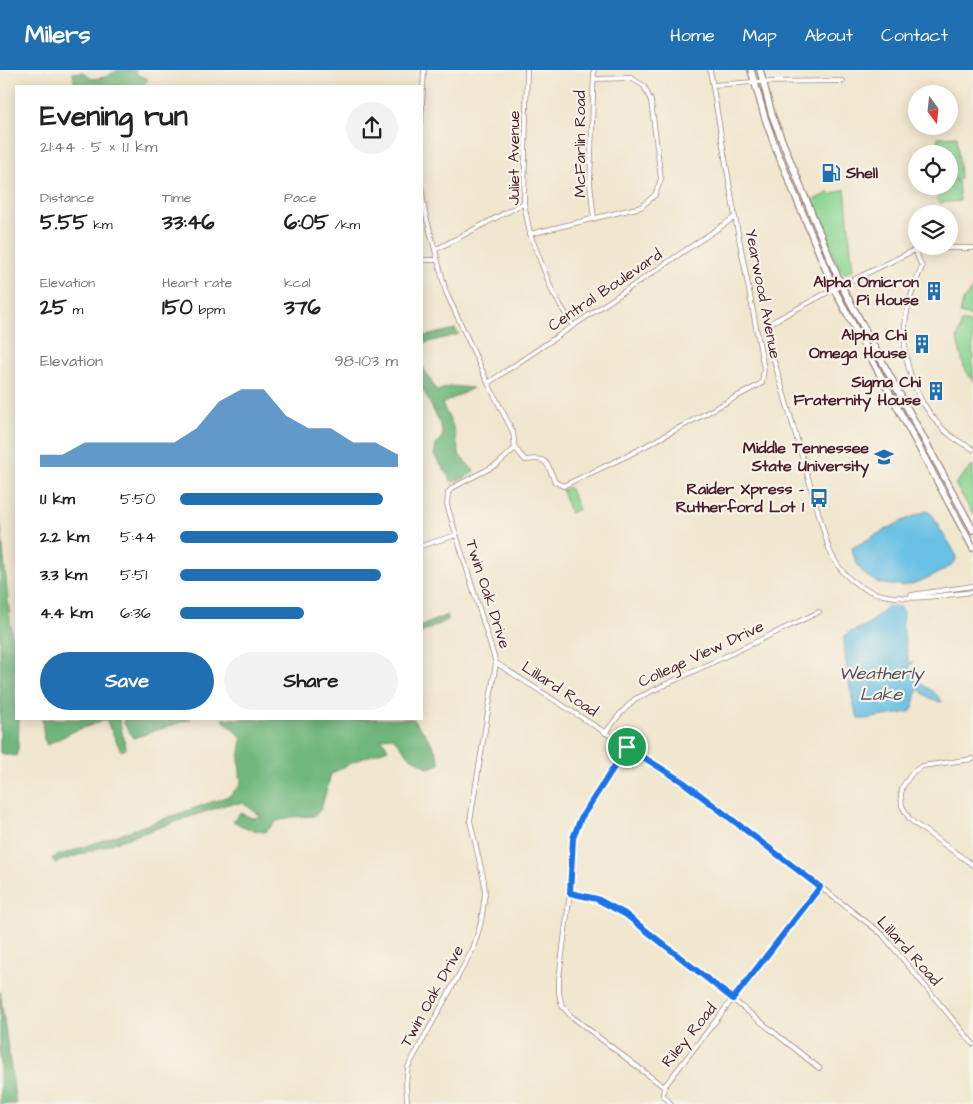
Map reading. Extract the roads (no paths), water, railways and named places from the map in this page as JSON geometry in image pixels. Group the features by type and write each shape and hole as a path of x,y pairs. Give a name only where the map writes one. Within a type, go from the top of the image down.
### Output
{"main road":[{"path":"752,70 754,82 776,150 834,289 973,548"},
{"path":"760,70 783,143 841,285 973,530"}],"street":[{"path":"423,87 424,70"},
{"name":"Juliet Avenue","path":"528,70 524,203 530,234 553,293 573,326"},
{"name":"McFarlin Road","path":"594,70 590,183 594,218"},
{"name":"Yearwood Avenue","path":"515,448 525,460 540,458 546,461 555,482 562,486 627,456 762,383 764,369 735,217 710,70"},
{"path":"530,234 641,207 655,195 661,179 651,100 644,86 631,78 594,79"},
{"path":"713,85 754,82 842,81"},
{"path":"423,199 446,292 488,384 513,432 515,448"},
{"path":"435,250 524,203"},
{"name":"Central Boulevard","path":"488,384 735,217"},
{"path":"958,248 973,248"},
{"path":"908,253 841,285 776,320 768,325 766,333 828,549 844,576 859,587 872,593 889,597 934,596 973,592"},
{"path":"917,255 922,267 905,312 903,338 908,366 917,390 930,414 949,435 973,449"},
{"path":"423,260 437,260"},
{"name":"Twin Oak Drive","path":"407,1104 406,1083 408,1067 467,962 480,922 485,894 484,881 470,821 496,663 447,505 448,493 452,488 498,464 515,448"},
{"path":"423,545 456,535"},
{"path":"902,597 973,586"},
{"name":"College View Drive","path":"605,733 635,699 819,612"},
{"name":"Lillard Road","path":"496,663 683,782 882,934 973,1044"},
{"path":"627,747 581,818 573,838 570,893 559,978 559,993 562,1006 570,1016 664,1087"},
{"path":"973,759 922,766 907,779 901,794 902,806 909,818 973,866"},
{"name":"Riley Road","path":"671,1104 663,1095 664,1087 820,887"},
{"path":"570,893 597,899 625,914 819,1068"}],"water":[{"path":"926,511 934,517 953,548 956,558 955,562 936,574 906,586 878,582 871,579 861,570 852,548 898,523"},
{"name":"Weatherly Lake","path":"887,606 899,607 903,612 902,623 909,663 914,662 909,666 911,673 919,682 934,692 942,702 928,697 918,688 914,705 910,712 859,719 848,679 844,637 848,633 868,625"}],"place":[{"name":"Shell","path":"831,173"},
{"name":"Alpha Omicron Pi House","path":"934,291"},
{"name":"Alpha Chi Omega House","path":"922,344"},
{"name":"Sigma Chi Fraternity House","path":"936,391"},
{"name":"Middle Tennessee State University","path":"884,457"},
{"name":"Raider Xpress - Rutherford Lot 1","path":"819,498"}]}
